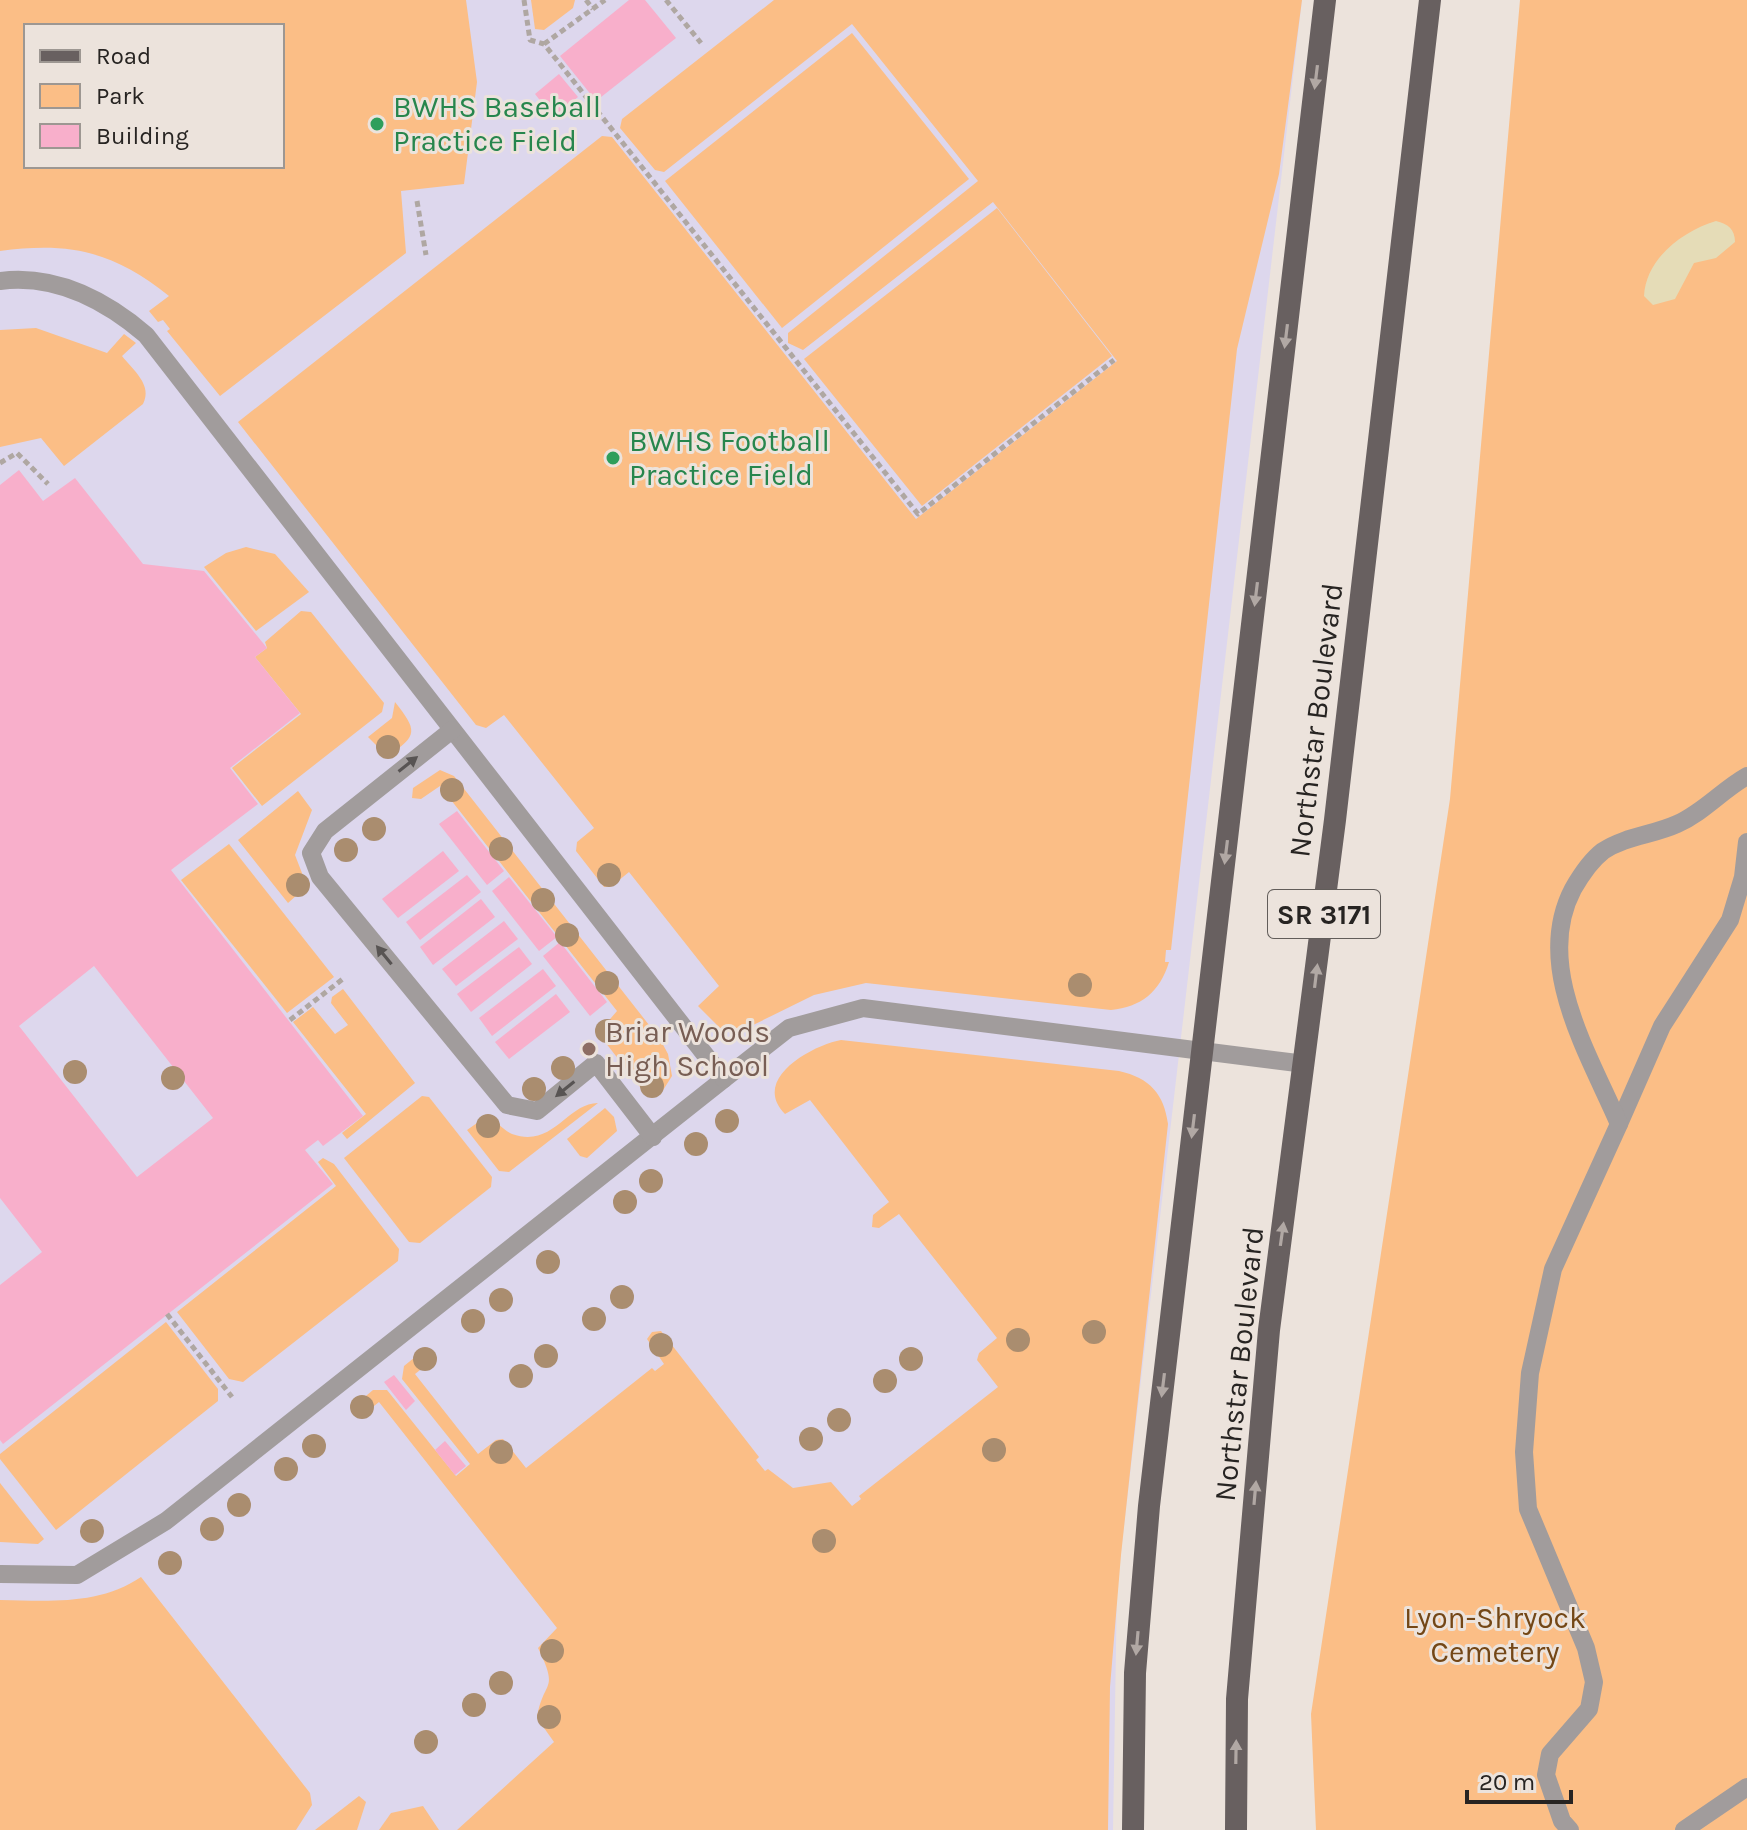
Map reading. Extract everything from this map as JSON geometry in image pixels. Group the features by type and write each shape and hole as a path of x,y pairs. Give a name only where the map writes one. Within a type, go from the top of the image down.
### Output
{"main road":[{"path":"1133,1830 1135,1673 1147,1536 1325,0"},
{"name":"Northstar Boulevard","path":"1236,1830 1237,1699 1268,1345 1305,1064 1430,0"}],"lane":[{"path":"0,281 20,278 74,290 115,308 146,335 724,1079"},
{"path":"452,730 325,831 311,853 320,877 507,1105 537,1111 596,1063 653,1137"},
{"path":"1619,1124 1572,1016 1558,956 1561,922 1570,896 1582,872 1603,852 1631,838 1676,825 1716,802 1747,776"},
{"path":"1570,1830 1562,1821 1546,1775 1550,1754 1589,1709 1594,1682 1586,1648 1568,1600 1528,1509 1524,1452 1530,1373 1553,1269 1662,1026 1730,920 1743,877 1747,842"},
{"path":"0,1574 77,1575 166,1521 426,1312 789,1028 863,1008 1305,1064"},
{"path":"1684,1830 1747,1787"}],"path":[{"path":"524,0 530,40 544,44 918,514 1114,360"},
{"path":"586,0 593,9"},
{"path":"544,44 605,0"},
{"path":"666,0 701,43"},
{"path":"417,201 426,255"},
{"path":"0,463 17,453 48,484"},
{"path":"290,1020 344,978"},
{"path":"167,1314 232,1397"}],"shaded area":[{"name":"Briar Woods High School","path":"0,0 1302,0 1117,1586 1113,1830 0,1830"}],"green space":[{"path":"0,0 466,0 477,82 464,184 401,191 406,253 220,396 167,331 170,329 163,320 158,322 149,311 169,296 129,269 90,253 69,249 0,251"},
{"path":"531,0 575,0 573,8 544,30 535,29"},
{"path":"774,0 1302,0 1279,174 1237,349 1171,950 1166,950 1165,962 1169,962 1155,990 1131,1005 1111,1010 866,983 814,995 747,1028 720,1028 698,1006 719,986 629,872 612,886 604,887 576,851 577,842 594,828 504,715 486,728 476,725 238,422 602,136 612,137 916,519 1117,361 993,202 803,350 788,343 788,333 978,181 852,24 664,172 655,170 620,128 622,119"},
{"name":"Lyon-Shryock Cemetery","path":"1520,0 1747,0 1747,1830 1316,1830 1311,1714 1450,799"},
{"path":"852,33 969,179 782,328 665,181"},
{"path":"997,208 1112,356 922,506 804,359"},
{"path":"36,328 107,353 124,334 136,343 122,356 144,384 143,404 64,466 41,438 0,447 0,330"},
{"path":"246,547 275,554 309,592 256,631 204,567 226,553"},
{"path":"301,611 311,612 384,703 382,712 262,806 232,768 301,714 255,657 267,648 265,642"},
{"path":"395,702 408,719 411,732 405,743 387,756 368,737 392,718"},
{"path":"440,770 454,776 660,1039 668,1054 672,1076 660,1095 644,1092 598,1033 617,1011 440,786 421,799 412,798 413,788"},
{"path":"298,791 312,810 295,855 307,886 288,903 238,840"},
{"path":"229,844 334,977 287,1013 181,880"},
{"path":"343,989 415,1083 347,1139 342,1133 366,1114 293,1022 313,1007 335,1034 348,1025 331,1003 332,997"},
{"path":"841,1040 1119,1071 1147,1083 1163,1104 1168,1124 1121,1555 1110,1687 1108,1830 457,1830 554,1742 537,1718 549,1680 538,1648 557,1628 379,1402 364,1414 354,1414 354,1406 373,1390 387,1390 456,1476 470,1464 402,1379 404,1366 425,1349 433,1351 434,1359 415,1374 478,1454 496,1440 503,1439 526,1468 652,1368 655,1371 664,1364 647,1339 652,1332 661,1331 759,1457 756,1460 765,1471 768,1469 793,1488 831,1482 852,1506 861,1499 859,1496 998,1387 977,1360 979,1353 997,1338 899,1214 879,1228 872,1227 873,1215 889,1202 810,1100 785,1114 776,1101 775,1088 789,1066 816,1049"},
{"path":"422,1096 429,1097 492,1177 491,1187 420,1243 409,1242 344,1158"},
{"path":"598,1103 509,1172 499,1171 467,1130 487,1116 512,1134 526,1137 538,1135 549,1131 577,1110"},
{"path":"605,1108 614,1117 617,1131 587,1158 580,1156 567,1139"},
{"path":"323,1158 334,1164 399,1249 398,1261 243,1382 229,1379 177,1312 336,1186 318,1162"},
{"path":"166,1322 218,1389 218,1401 56,1530 0,1459 0,1454"},
{"path":"0,1483 44,1539 38,1544 0,1542"},
{"path":"141,1577 310,1793 312,1805 296,1830 0,1830 0,1600 56,1601 92,1597 109,1593"},
{"path":"359,1796 366,1802 357,1830 315,1830"},
{"path":"423,1806 439,1830 379,1830 391,1813"}],"sand":[{"path":"1716,221 1730,228 1735,242 1716,258 1694,263 1675,299 1653,305 1644,296 1646,282 1659,258 1679,239"}],"building":[{"path":"629,0 645,0 676,38 596,101 560,56"},
{"path":"559,74 578,97 553,117 535,94"},
{"path":"19,470 43,501 75,478 143,564 204,571 267,648 255,657 300,713 230,768 258,804 171,870 363,1116 323,1146 318,1140 305,1150 333,1184 3,1444 0,1440 0,1285 42,1252 0,1198 0,485","holes":["94,966 213,1118 137,1177 19,1026"]},
{"path":"457,811 504,871 487,885 439,824"},
{"path":"443,851 459,871 398,918 382,899"},
{"path":"467,875 481,892 420,940 406,922"},
{"path":"509,877 557,937 539,951 492,891"},
{"path":"481,899 495,917 433,965 420,947"},
{"path":"504,921 518,939 456,986 442,969"},
{"path":"560,942 607,1002 590,1016 543,956"},
{"path":"519,947 532,964 471,1012 457,994"},
{"path":"543,969 556,986 492,1036 479,1018"},
{"path":"556,994 570,1012 509,1059 495,1042"},
{"path":"394,1375 415,1401 406,1410 384,1382"},
{"path":"445,1441 466,1466 455,1475 435,1450"}],"place":[{"name":"BWHS Baseball Practice Field","path":"377,124"},
{"name":"BWHS Football Practice Field","path":"613,458"},
{"name":"Briar Woods High School","path":"589,1049"}]}
